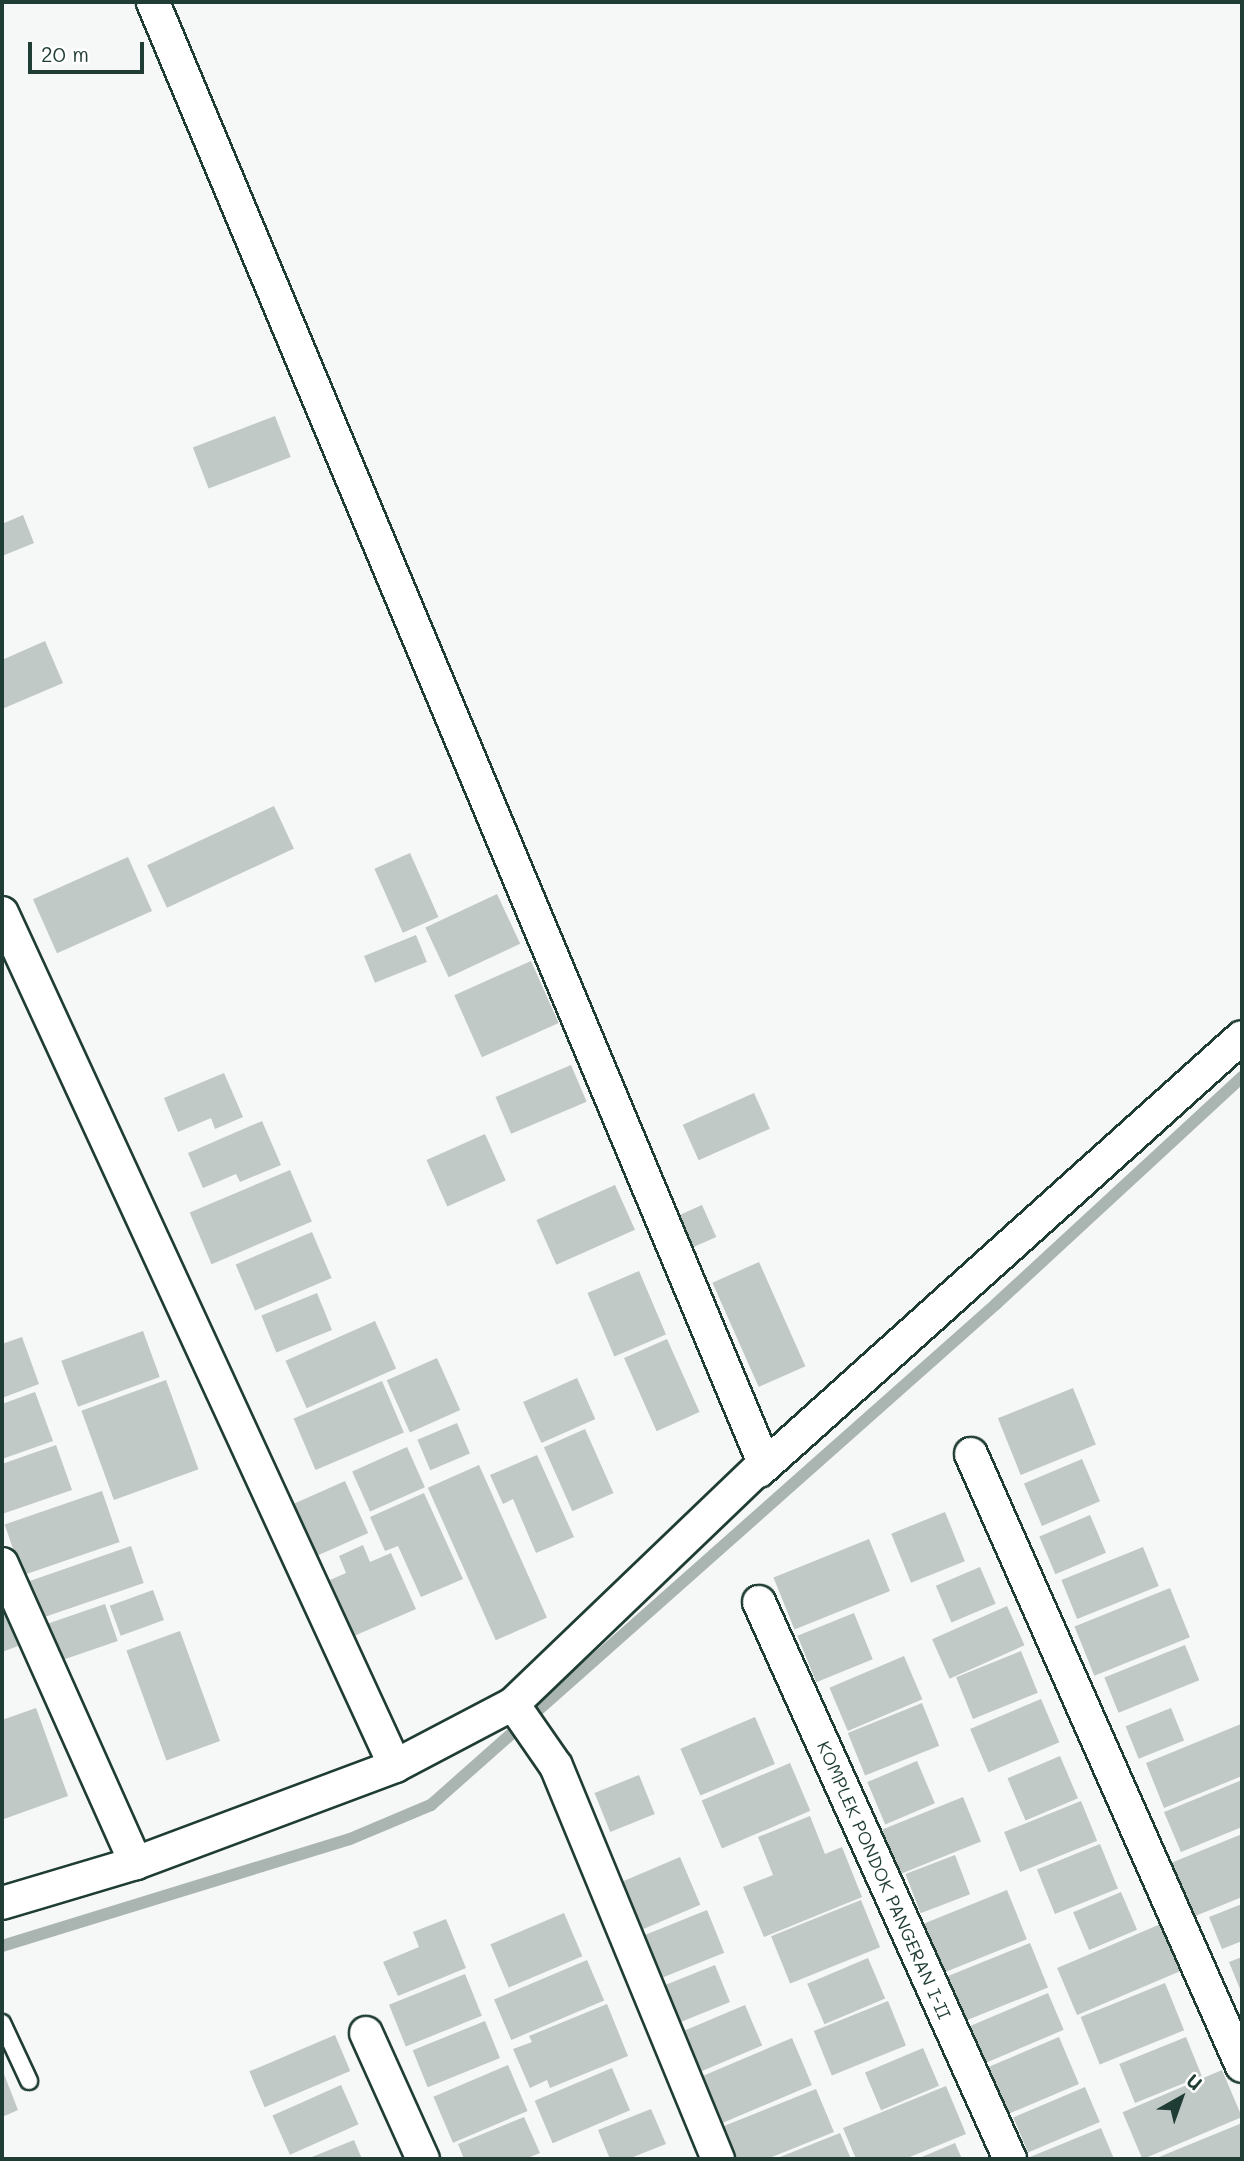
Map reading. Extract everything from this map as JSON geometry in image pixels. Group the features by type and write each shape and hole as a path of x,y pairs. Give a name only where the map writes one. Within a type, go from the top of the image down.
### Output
{"street":[{"path":"153,2 762,1455 759,1471"},
{"path":"2,913 395,1766"},
{"path":"2,1903 136,1863 395,1766 517,1709 759,1471 1242,1037"},
{"path":"971,1454 1242,2066"},
{"path":"2,1564 136,1863"},
{"name":"KOMPLEK PONDOK PANGERAN I-II","path":"759,1602 1010,2159"},
{"path":"517,1709 556,1766 718,2159"},
{"path":"366,2033 423,2159"}],"lane":[{"path":"2,2023 29,2081"}],"building":[{"path":"275,416 291,457 209,489 193,448"},
{"path":"23,515 34,543 2,556 2,524"},
{"path":"45,641 63,683 2,709 2,660"},
{"path":"274,806 294,849 167,908 147,865"},
{"path":"410,853 438,917 403,933 374,869"},
{"path":"128,857 152,911 57,953 33,899"},
{"path":"497,894 520,944 449,977 425,927"},
{"path":"416,935 427,962 375,983 364,956"},
{"path":"531,961 559,1023 482,1057 454,995"},
{"path":"571,1065 587,1102 511,1134 496,1097"},
{"path":"224,1073 243,1117 215,1129 211,1118 178,1132 164,1098"},
{"path":"754,1093 770,1129 699,1160 683,1125"},
{"path":"262,1121 281,1165 240,1182 236,1174 203,1188 188,1153"},
{"path":"485,1134 506,1181 447,1207 427,1160"},
{"path":"290,1170 312,1222 212,1264 190,1213"},
{"path":"615,1185 635,1230 556,1265 536,1220"},
{"path":"702,1205 716,1237 683,1252 669,1220"},
{"path":"312,1232 332,1278 255,1310 236,1264"},
{"path":"759,1262 805,1366 759,1387 712,1283"},
{"path":"639,1271 666,1335 614,1356 587,1293"},
{"path":"317,1293 332,1330 276,1353 261,1315"},
{"path":"375,1321 396,1369 307,1408 285,1361"},
{"path":"143,1331 160,1377 78,1407 61,1361"},
{"path":"22,1337 39,1384 2,1398 2,1344"},
{"path":"667,1339 700,1412 657,1431 624,1358"},
{"path":"437,1358 460,1410 410,1432 387,1380"},
{"path":"577,1378 595,1419 541,1443 523,1402"},
{"path":"166,1380 198,1469 114,1500 81,1411"},
{"path":"382,1381 404,1433 316,1470 294,1419"},
{"path":"1073,1388 1096,1445 1021,1475 998,1418"},
{"path":"35,1392 53,1441 2,1459 2,1404"},
{"path":"457,1423 470,1453 430,1470 417,1440"},
{"path":"585,1429 613,1493 572,1511 544,1447"},
{"path":"56,1445 72,1490 2,1514 2,1464"},
{"path":"407,1447 425,1487 370,1512 352,1471"},
{"path":"537,1455 574,1537 536,1553 513,1499 503,1504 490,1475"},
{"path":"1082,1459 1100,1501 1042,1526 1024,1484"},
{"path":"479,1465 547,1618 496,1640 428,1488"},
{"path":"345,1481 368,1533 314,1557 291,1505"},
{"path":"102,1491 120,1542 22,1576 5,1525"},
{"path":"424,1493 463,1579 421,1597 398,1546 385,1551 370,1517"},
{"path":"945,1512 965,1561 911,1583 891,1534"},
{"path":"1090,1515 1106,1553 1055,1574 1039,1536"},
{"path":"869,1539 890,1591 794,1630 774,1578"},
{"path":"363,1545 370,1562 391,1553 416,1609 354,1636 330,1580 346,1573 339,1556"},
{"path":"131,1546 144,1583 39,1619 26,1582"},
{"path":"1143,1547 1159,1586 1077,1619 1061,1580"},
{"path":"980,1567 996,1604 951,1623 936,1586"},
{"path":"1170,1588 1190,1637 1094,1676 1075,1627"},
{"path":"153,1590 164,1620 121,1636 110,1606"},
{"path":"2,1604 18,1646 2,1652"},
{"path":"105,1604 118,1641 54,1663 42,1626"},
{"path":"1007,1606 1024,1645 950,1679 932,1639"},
{"path":"854,1613 873,1659 816,1682 797,1636"},
{"path":"180,1631 220,1741 166,1760 126,1650"},
{"path":"1185,1645 1199,1680 1119,1713 1104,1678"},
{"path":"1021,1651 1038,1693 973,1719 956,1677"},
{"path":"904,1656 922,1699 848,1731 829,1688"},
{"path":"1041,1699 1059,1742 988,1772 970,1729"},
{"path":"922,1703 939,1746 865,1776 848,1733"},
{"path":"36,1708 68,1796 4,1819 2,1720"},
{"path":"1171,1708 1184,1740 1139,1759 1126,1726"},
{"path":"755,1717 775,1764 700,1796 680,1749"},
{"path":"1241,1724 1242,1776 1164,1808 1146,1763"},
{"path":"1060,1756 1078,1798 1026,1821 1008,1778"},
{"path":"917,1761 935,1803 885,1824 867,1782"},
{"path":"790,1763 810,1811 722,1848 702,1801"},
{"path":"639,1775 655,1814 610,1832 594,1793"},
{"path":"1242,1780 1242,1827 1181,1852 1164,1812"},
{"path":"963,1797 981,1842 900,1874 882,1830"},
{"path":"1081,1801 1097,1841 1020,1872 1004,1832"},
{"path":"810,1816 825,1854 842,1847 862,1897 764,1937 743,1887 773,1875 758,1837"},
{"path":"1242,1834 1242,1897 1188,1919 1166,1865"},
{"path":"1100,1844 1118,1889 1055,1914 1037,1869"},
{"path":"955,1855 970,1894 921,1913 906,1874"},
{"path":"680,1857 700,1905 634,1933 614,1885"},
{"path":"1007,1890 1027,1939 934,1977 914,1927"},
{"path":"1121,1892 1137,1930 1089,1950 1073,1912"},
{"path":"861,1900 880,1947 790,1984 771,1936"},
{"path":"1242,1904 1242,1941 1222,1949 1209,1917"},
{"path":"707,1910 724,1953 653,1981 636,1939"},
{"path":"564,1913 582,1956 509,1988 490,1944"},
{"path":"446,1919 466,1968 398,1996 383,1962 419,1947 413,1932"},
{"path":"1163,1923 1183,1970 1077,2015 1057,1968"},
{"path":"1030,1943 1048,1988 954,2025 936,1981"},
{"path":"1242,1957 1242,1994 1229,1962"},
{"path":"868,1958 885,1999 824,2024 807,1984"},
{"path":"587,1960 604,2001 511,2040 494,1999"},
{"path":"715,1965 730,2002 681,2022 666,1985"},
{"path":"465,1974 482,2016 406,2046 389,2005"},
{"path":"1165,1983 1184,2030 1100,2064 1081,2017"},
{"path":"1048,1993 1064,2030 973,2068 958,2031"},
{"path":"888,2001 906,2046 832,2075 814,2031"},
{"path":"607,2004 628,2056 550,2088 547,2080 530,2088 513,2049 532,2042 529,2036"},
{"path":"745,2005 762,2046 700,2072 682,2032"},
{"path":"485,2021 500,2058 428,2087 413,2050"},
{"path":"335,2035 350,2071 265,2107 249,2071"},
{"path":"1059,2037 1079,2084 997,2119 977,2072"},
{"path":"1186,2037 1202,2076 1135,2103 1119,2064"},
{"path":"792,2038 812,2085 713,2127 693,2080"},
{"path":"923,2048 939,2086 881,2110 865,2073"},
{"path":"508,2065 528,2111 453,2143 433,2097"},
{"path":"612,2068 630,2110 553,2143 535,2101"},
{"path":"2,2069 18,2110 2,2117"},
{"path":"1222,2070 1242,2117 1142,2159 1123,2112"},
{"path":"341,2085 358,2124 290,2155 272,2116"},
{"path":"946,2086 966,2134 905,2159 856,2159 843,2128"},
{"path":"1085,2087 1100,2122 1028,2152 1013,2117"},
{"path":"816,2089 834,2132 767,2159 726,2159 714,2130"},
{"path":"651,2109 666,2144 628,2159 610,2159 598,2130"},
{"path":"524,2117 540,2153 525,2159 464,2159 458,2144"},
{"path":"1242,2123 1242,2159 1154,2159"},
{"path":"1101,2128 1114,2159 1025,2159"},
{"path":"840,2133 851,2159 775,2159"},
{"path":"354,2140 362,2159 307,2159"},
{"path":"955,2143 962,2159 917,2159"}],"waterway":[{"path":"2,1946 350,1839 431,1805 996,1304 1242,1077"}]}
